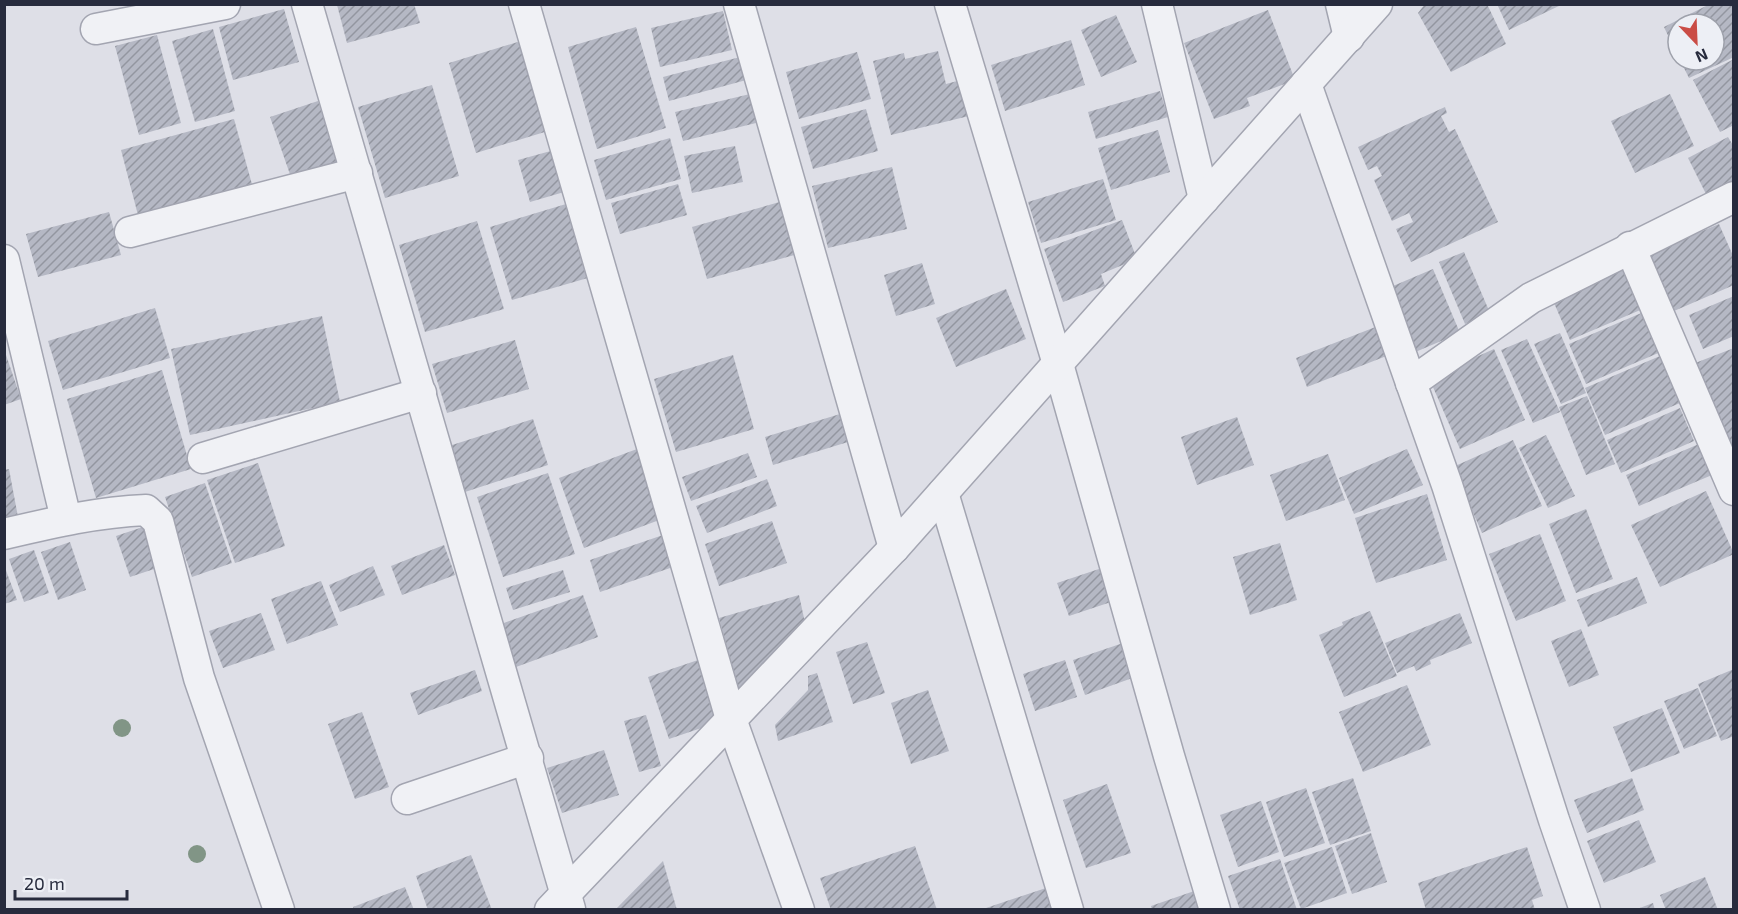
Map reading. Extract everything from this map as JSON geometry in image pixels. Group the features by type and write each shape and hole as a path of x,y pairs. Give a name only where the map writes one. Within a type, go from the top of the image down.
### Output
{"street":[{"path":"96,29 225,4"},
{"path":"307,4 528,758 562,904"},
{"path":"524,4 731,719 799,909"},
{"path":"739,4 894,548"},
{"path":"950,4 1058,364 1169,756 1215,909"},
{"path":"1157,4 1204,199"},
{"path":"1341,4 1349,37"},
{"path":"562,904 731,719 894,548 1377,4"},
{"path":"1306,84 1447,485 1554,820 1586,909"},
{"path":"130,232 357,173"},
{"path":"1411,383 1531,298 1734,197"},
{"path":"1630,247 1734,490"},
{"path":"4,260 66,519"},
{"path":"203,458 421,393"},
{"path":"943,493 1068,909"},
{"path":"4,534 66,519 146,510 158,521 199,678 279,909"},
{"path":"407,799 528,758"}],"building":[{"path":"414,4 420,23 347,43 337,5"},
{"path":"1425,4 1487,4 1506,44 1451,72 1418,13"},
{"path":"1497,4 1563,4 1509,30"},
{"path":"1710,4 1734,4 1734,57 1726,61 1726,12 1694,12"},
{"path":"284,9 299,62 233,80 219,27"},
{"path":"1268,10 1295,80 1247,98 1250,106 1214,119 1184,43"},
{"path":"723,11 732,50 660,67 651,28"},
{"path":"1116,15 1137,62 1101,77 1081,30"},
{"path":"636,27 666,128 597,149 568,47"},
{"path":"213,29 235,111 195,122 172,41"},
{"path":"157,35 181,123 139,135 115,46"},
{"path":"1071,40 1085,85 1005,111 991,65"},
{"path":"521,41 548,131 476,153 449,63"},
{"path":"938,51 946,84 961,80 969,116 891,135 873,61 904,53 905,59"},
{"path":"857,52 871,99 799,119 786,72"},
{"path":"744,56 750,79 669,101 663,77"},
{"path":"1734,59 1734,125 1720,132 1693,80 1709,72 1726,72 1726,63"},
{"path":"1686,72 1702,72 1689,78"},
{"path":"432,85 459,176 385,198 358,107"},
{"path":"1160,91 1168,117 1096,139 1088,112"},
{"path":"750,94 756,123 683,141 675,112"},
{"path":"1670,94 1694,146 1635,173 1611,121"},
{"path":"318,101 340,167 293,183 270,117"},
{"path":"1445,107 1447,113 1441,116 1449,132 1455,129 1498,222 1411,262 1396,229 1413,222 1409,213 1392,221 1374,180 1382,176 1377,166 1368,170 1358,147"},
{"path":"866,109 878,151 813,169 801,127"},
{"path":"234,119 253,188 139,219 121,150"},
{"path":"1158,130 1170,172 1111,190 1098,148"},
{"path":"1728,137 1734,147 1734,182 1707,196 1688,158"},
{"path":"670,138 681,179 606,200 594,160"},
{"path":"735,146 743,182 692,193 684,156"},
{"path":"558,149 571,190 530,202 518,160"},
{"path":"892,167 907,229 828,248 812,186"},
{"path":"1103,179 1116,220 1041,243 1028,202"},
{"path":"678,184 687,215 620,234 611,203"},
{"path":"576,201 598,275 512,300 490,227"},
{"path":"783,201 798,254 707,279 692,227"},
{"path":"109,212 121,255 38,277 26,234"},
{"path":"1122,220 1137,259 1101,274 1105,286 1063,302 1044,249"},
{"path":"477,221 504,309 425,332 399,245"},
{"path":"1719,224 1734,258 1734,285 1674,311 1650,253"},
{"path":"1464,252 1490,313 1465,324 1439,262"},
{"path":"922,263 935,304 896,316 884,275"},
{"path":"1625,263 1645,308 1570,340 1551,296"},
{"path":"1433,269 1460,333 1413,353 1386,289"},
{"path":"1006,289 1026,339 956,367 936,318"},
{"path":"1734,296 1734,336 1703,349 1689,315"},
{"path":"155,308 170,358 63,390 48,341"},
{"path":"1646,311 1663,351 1586,384 1569,344"},
{"path":"322,316 340,402 190,435 171,349"},
{"path":"1378,326 1389,355 1307,387 1296,358"},
{"path":"1560,333 1586,393 1561,404 1534,344"},
{"path":"1527,339 1560,412 1533,423 1501,350"},
{"path":"515,340 529,389 447,413 432,364"},
{"path":"1734,348 1734,461 1690,365"},
{"path":"4,349 21,399 4,405"},
{"path":"1494,349 1525,420 1460,449 1429,378"},
{"path":"733,355 754,429 676,452 654,379"},
{"path":"1660,356 1680,403 1605,435 1585,388"},
{"path":"162,370 191,469 96,498 67,399"},
{"path":"1587,396 1615,464 1586,475 1559,407"},
{"path":"1680,408 1694,441 1621,473 1607,440"},
{"path":"840,414 848,442 773,465 765,437"},
{"path":"1237,417 1254,465 1197,485 1181,437"},
{"path":"533,419 548,465 465,492 449,446"},
{"path":"1546,435 1575,496 1548,508 1519,448"},
{"path":"1513,440 1542,506 1482,533 1453,467"},
{"path":"1699,444 1712,475 1639,506 1626,475"},
{"path":"637,449 662,519 584,548 559,478"},
{"path":"1407,449 1423,485 1354,514 1339,478"},
{"path":"748,453 757,477 691,501 682,477"},
{"path":"1328,454 1345,500 1286,521 1270,475"},
{"path":"258,463 285,546 235,563 207,480"},
{"path":"9,469 18,517 4,519 4,470"},
{"path":"548,473 575,554 503,577 477,497"},
{"path":"767,479 777,506 707,533 696,506"},
{"path":"205,483 232,563 192,577 165,497"},
{"path":"1706,491 1734,554 1660,587 1631,525"},
{"path":"1427,494 1447,560 1376,583 1355,518"},
{"path":"1586,509 1613,579 1576,593 1549,524"},
{"path":"772,521 787,563 719,586 705,544"},
{"path":"143,527 157,568 130,577 116,536"},
{"path":"666,534 676,566 600,592 590,560"},
{"path":"1540,534 1566,601 1516,621 1489,554"},
{"path":"70,542 86,590 58,600 41,552"},
{"path":"1280,543 1297,600 1250,615 1233,557"},
{"path":"444,545 455,575 402,595 391,566"},
{"path":"34,550 49,593 24,602 9,559"},
{"path":"4,565 17,600 4,604"},
{"path":"373,566 385,595 340,612 329,585"},
{"path":"1108,566 1120,599 1069,616 1057,583"},
{"path":"563,570 570,592 513,610 506,588"},
{"path":"1637,577 1647,603 1588,627 1577,600"},
{"path":"321,581 338,625 287,644 271,599"},
{"path":"583,595 598,637 516,667 501,624"},
{"path":"799,595 807,632 739,694 719,618"},
{"path":"1370,611 1397,676 1344,697 1319,635 1343,625 1342,622"},
{"path":"261,613 275,650 223,668 209,631"},
{"path":"1460,613 1472,643 1430,660 1431,664 1416,671 1414,666 1397,673 1385,643"},
{"path":"1581,629 1599,675 1569,687 1551,641"},
{"path":"867,642 885,693 853,704 836,652"},
{"path":"1126,642 1138,676 1085,695 1073,660"},
{"path":"698,660 719,722 669,739 648,677"},
{"path":"1065,660 1077,697 1035,711 1023,674"},
{"path":"1734,669 1734,736 1721,741 1698,684"},
{"path":"475,670 482,691 418,715 410,693"},
{"path":"817,673 833,722 778,741 775,725 808,690 808,676"},
{"path":"1407,685 1431,745 1363,772 1339,712"},
{"path":"1698,688 1717,736 1684,749 1664,701"},
{"path":"928,690 949,751 911,764 891,703"},
{"path":"1662,708 1680,753 1631,772 1613,727"},
{"path":"362,712 389,787 355,799 328,724"},
{"path":"646,715 661,766 639,772 624,721"},
{"path":"604,750 619,795 562,813 547,768"},
{"path":"1353,778 1371,831 1330,845 1312,792"},
{"path":"1632,778 1644,810 1587,833 1574,800"},
{"path":"1107,784 1131,853 1086,868 1063,800"},
{"path":"1306,788 1325,843 1284,857 1266,802"},
{"path":"1261,801 1279,852 1238,867 1220,815"},
{"path":"1639,820 1656,862 1604,883 1587,841"},
{"path":"1371,833 1387,882 1352,894 1335,846"},
{"path":"915,846 937,910 831,910 820,878"},
{"path":"1332,847 1347,893 1301,909 1284,863"},
{"path":"1527,847 1543,896 1532,900 1535,910 1426,910 1418,883"},
{"path":"471,855 492,910 428,910 416,876"},
{"path":"1280,859 1297,910 1240,910 1228,876"},
{"path":"663,861 677,910 615,910"},
{"path":"1705,877 1718,910 1666,910 1660,895"},
{"path":"405,887 414,910 354,910 353,907"},
{"path":"1046,888 1053,910 983,910 983,909"},
{"path":"1200,889 1207,910 1152,910 1151,906"},
{"path":"1653,903 1655,910 1637,910 1637,909"}]}
